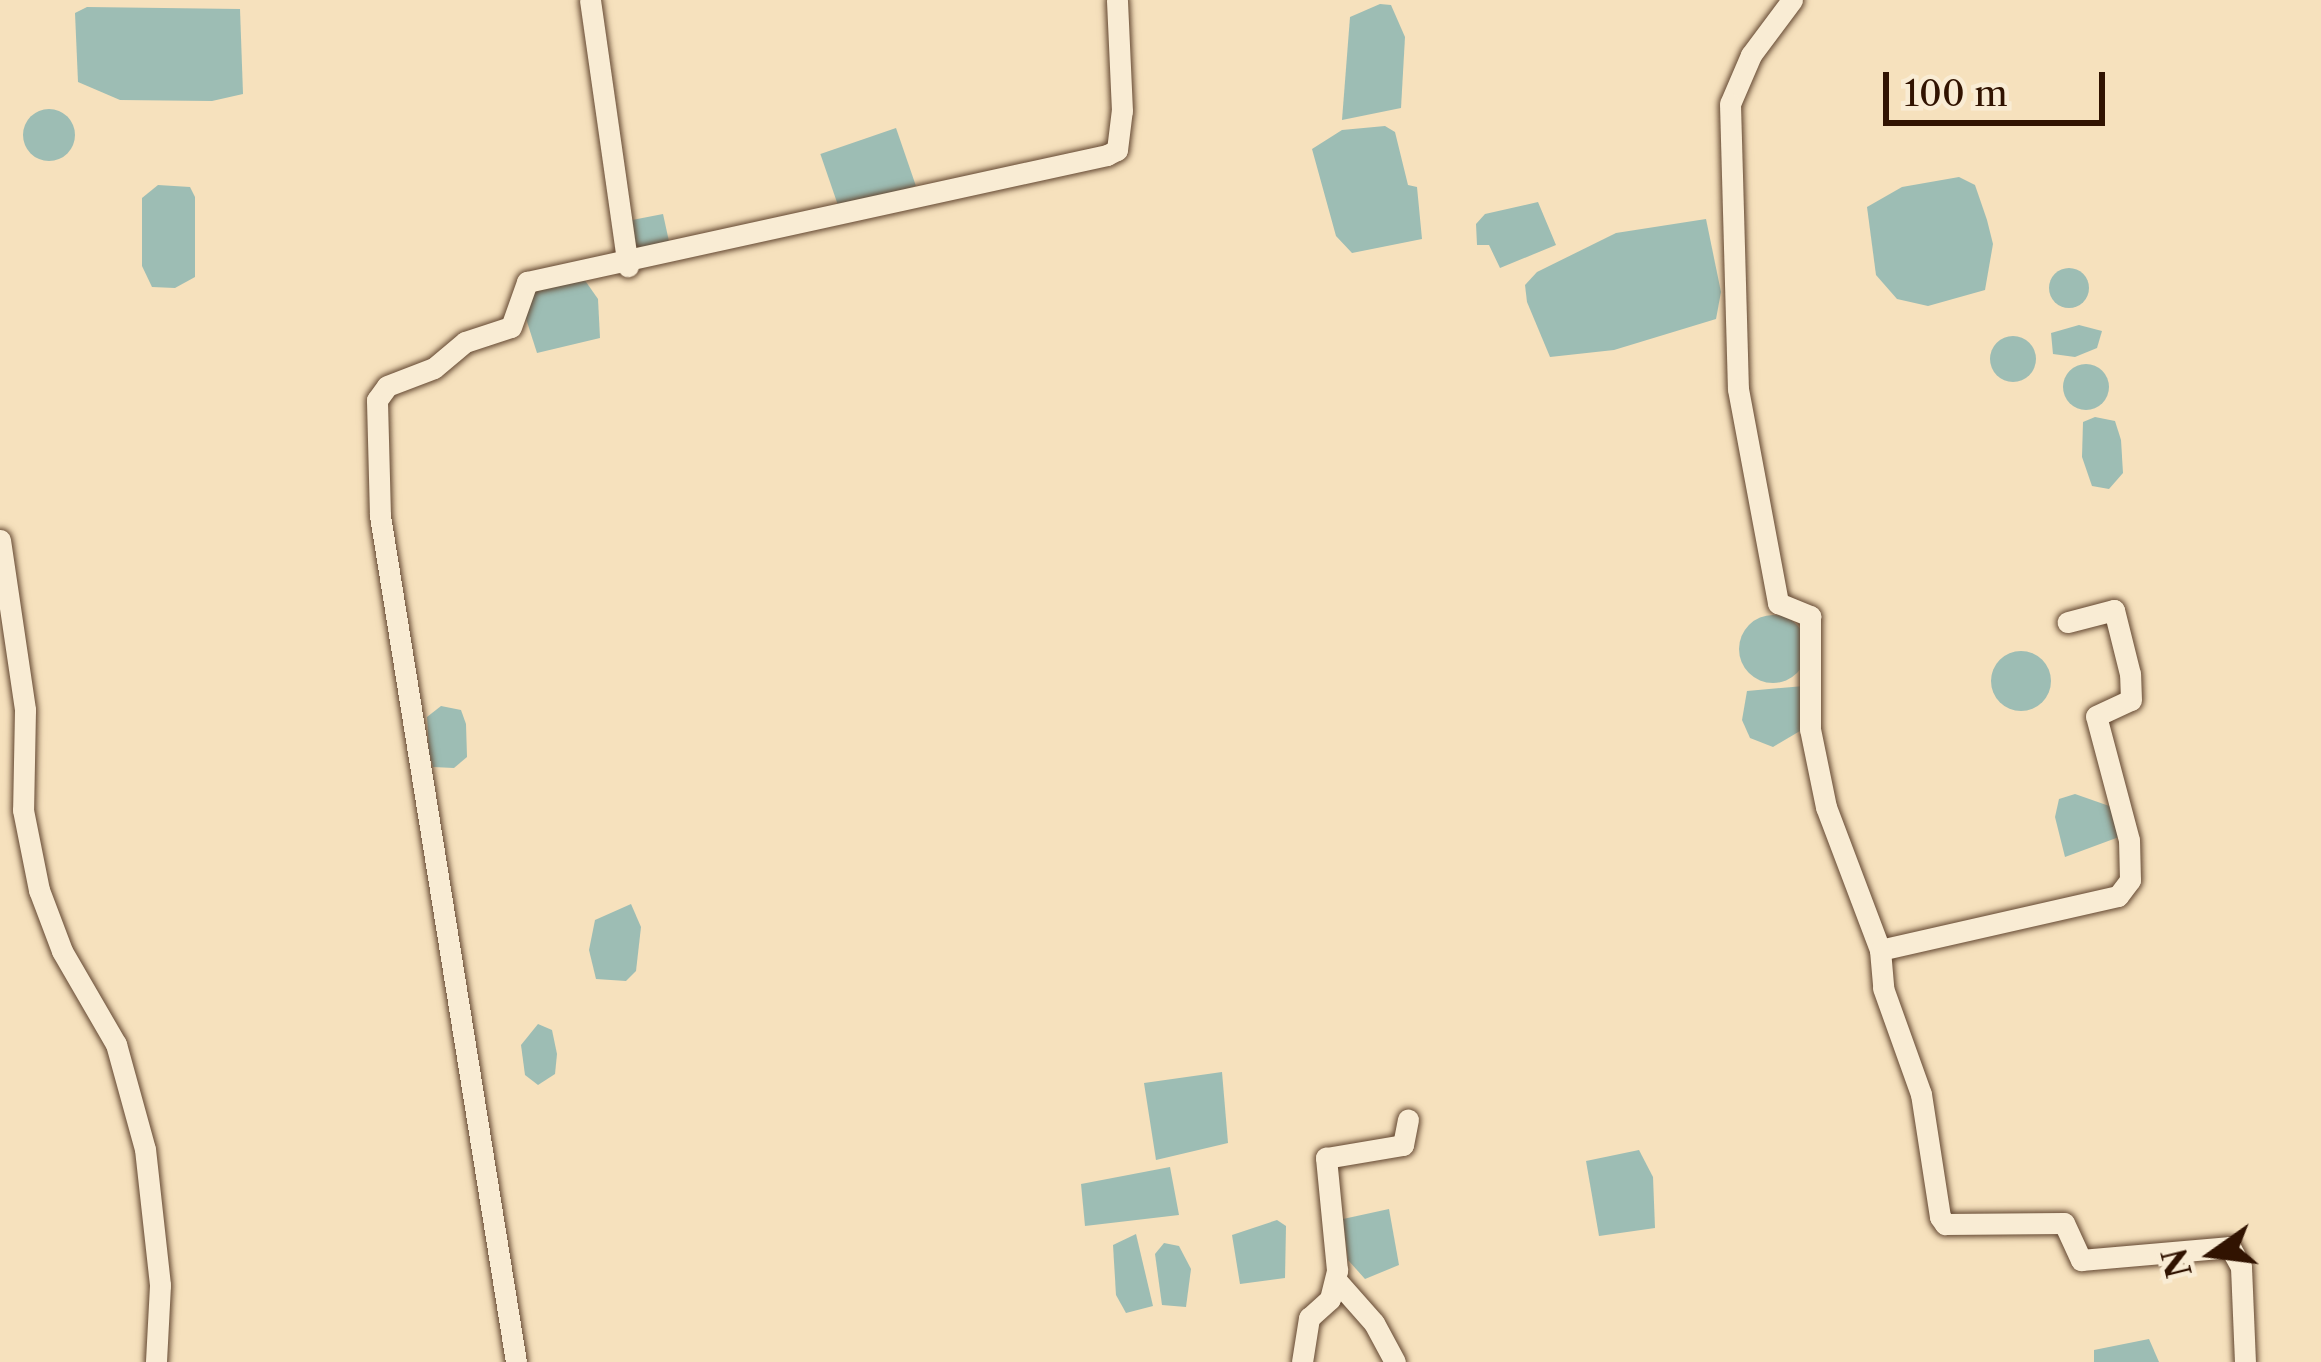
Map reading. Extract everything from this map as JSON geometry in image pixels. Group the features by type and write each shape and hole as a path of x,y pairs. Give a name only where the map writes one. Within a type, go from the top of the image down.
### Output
{"street":[{"path":"590,0 628,266"},
{"path":"516,1362 380,516 376,400 386,386 434,368 465,342 512,327 526,282 628,266 972,179 1117,150 1122,111 1117,0"},
{"path":"1792,0 1751,55 1730,104 1738,389 1778,604 1810,616 1810,729 1826,807 1880,950 1883,988 1921,1094 1945,1224 2064,1222 2075,1252 2093,1261 2230,1247 2246,1306 2245,1362"},
{"path":"0,540 25,710 23,810 39,890 62,951 116,1044 145,1149 160,1285 156,1362"},
{"path":"1880,950 2118,896 2130,880 2129,840 2096,716 2131,700 2130,674 2114,610 2068,622"},
{"path":"1302,1362 1309,1318 1330,1299 1336,1280 1326,1158 1403,1145 1408,1119"},
{"path":"1336,1280 1374,1322 1395,1362"}],"water":[{"path":"1380,4 1391,5 1405,37 1401,108 1342,120 1350,17"},
{"path":"87,7 240,9 243,94 212,101 120,100 78,82 75,13"},
{"path":"49,109 68,116 75,135 68,154 49,161 30,154 23,135 30,116"},
{"path":"1385,126 1395,132 1408,185 1417,187 1422,239 1352,253 1336,236 1312,149 1342,130"},
{"path":"896,128 916,186 840,212 820,154"},
{"path":"1959,177 1975,185 1993,244 1985,290 1928,306 1897,299 1876,275 1867,207 1902,187"},
{"path":"158,185 190,187 195,197 195,277 175,288 152,287 142,266 142,198"},
{"path":"1538,202 1556,245 1500,268 1489,245 1477,245 1476,224 1485,214"},
{"path":"663,214 670,246 638,260 627,221"},
{"path":"1706,219 1721,292 1716,319 1614,350 1550,357 1527,302 1525,285 1537,272 1616,233"},
{"path":"2069,268 2083,274 2089,288 2083,302 2069,308 2055,302 2049,288 2055,274"},
{"path":"584,279 598,299 600,338 537,353 521,303 524,289"},
{"path":"2079,325 2102,331 2097,348 2075,357 2053,354 2051,333"},
{"path":"2013,336 2029,343 2036,359 2029,375 2013,382 1997,375 1990,359 1997,343"},
{"path":"2086,364 2102,371 2109,387 2102,403 2086,410 2070,403 2063,387 2070,371"},
{"path":"2095,417 2115,421 2121,440 2123,473 2109,489 2092,486 2082,457 2083,422"},
{"path":"1773,615 1797,625 1807,649 1797,673 1773,683 1749,673 1739,649 1749,625"},
{"path":"2021,651 2042,660 2051,681 2042,702 2021,711 2000,702 1991,681 2000,660"},
{"path":"1804,686 1800,731 1773,747 1750,738 1742,720 1747,691"},
{"path":"441,706 461,710 466,724 467,757 454,768 433,767 429,751 427,717"},
{"path":"2075,794 2115,808 2119,837 2065,857 2055,817 2059,799"},
{"path":"631,904 641,927 636,971 626,981 596,979 589,950 595,920"},
{"path":"538,1024 552,1030 557,1054 555,1074 538,1085 525,1075 521,1045"},
{"path":"1222,1072 1228,1143 1156,1160 1144,1083"},
{"path":"1639,1150 1653,1177 1655,1228 1599,1236 1586,1161"},
{"path":"1170,1167 1179,1215 1085,1226 1081,1184"},
{"path":"1389,1209 1399,1265 1365,1279 1348,1260 1343,1219"},
{"path":"1277,1220 1286,1226 1285,1278 1240,1284 1232,1235"},
{"path":"1136,1234 1153,1306 1126,1313 1116,1295 1113,1245"},
{"path":"1164,1243 1179,1246 1191,1269 1186,1307 1162,1305 1155,1254"},
{"path":"2149,1339 2159,1362 2094,1362 2094,1350"}]}
